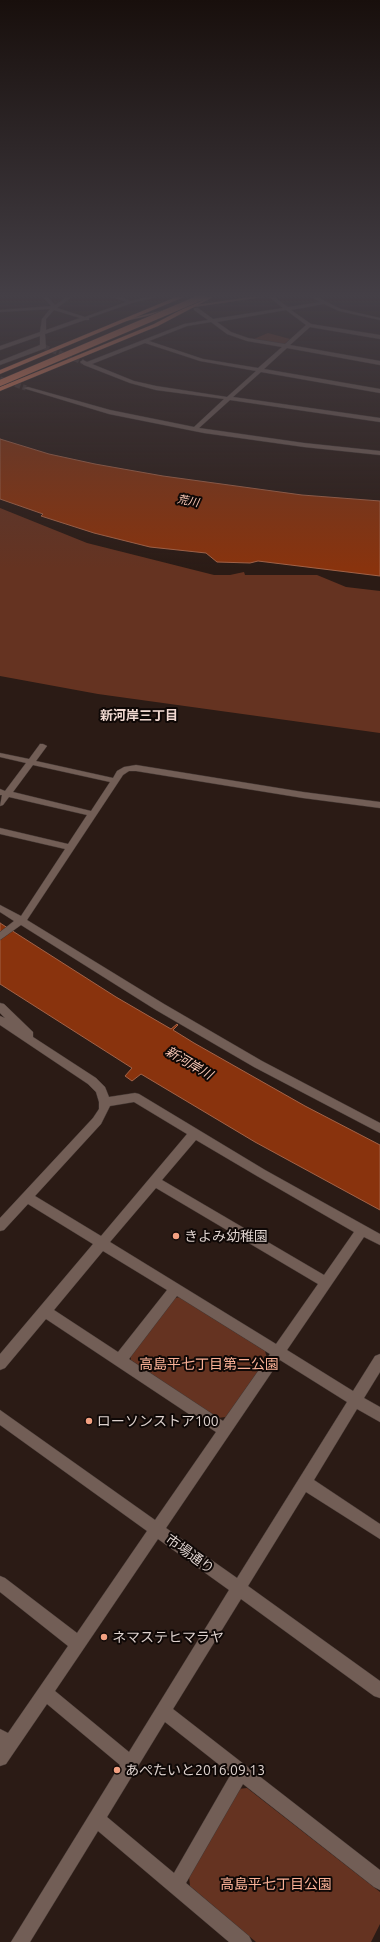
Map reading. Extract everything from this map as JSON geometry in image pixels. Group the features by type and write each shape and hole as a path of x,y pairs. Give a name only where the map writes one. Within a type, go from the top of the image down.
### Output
{"street":[{"path":"26,388 109,412 195,429 304,445 380,453"},
{"path":"158,388 380,420"},
{"path":"195,429 241,388"},
{"path":"361,388 380,391"},
{"path":"0,803 3,793 31,762 43,746"},
{"path":"0,755 115,781"},
{"path":"0,937 20,922 122,772 134,768 303,795 380,805"},
{"path":"3,793 93,814"},
{"path":"0,831 71,848"},
{"path":"0,908 20,922 225,1045 380,1128"},
{"path":"0,1007 46,1051"},
{"path":"0,1020 92,1081 101,1090 105,1102 104,1109 97,1121 0,1226"},
{"path":"105,1102 135,1098 261,1173 380,1240"},
{"path":"0,1364 195,1133"},
{"path":"154,1181 326,1282"},
{"path":"27,1197 380,1415"},
{"path":"3,1747 45,1692 362,1230"},
{"path":"120,1360 175,1289"},
{"path":"45,1310 225,1430"},
{"path":"20,1942 380,1360"},
{"name":"市場通り","path":"0,1417 380,1690"},
{"path":"304,1482 380,1532"},
{"path":"0,1582 78,1644"},
{"path":"45,1692 131,1764"},
{"path":"163,1711 380,1881"},
{"path":"176,1885 241,1772"},
{"path":"96,1819 243,1942"}],"green space":[{"path":"0,508 87,543 214,575 230,575 244,572 245,575 317,575 346,587 380,591 380,733 98,694 0,676"},
{"name":"高島平七丁目第二公園","path":"179,1297 265,1351 267,1358 226,1417 217,1418 131,1360 130,1353 172,1299"},
{"name":"高島平七丁目公園","path":"247,1788 380,1892 380,1924 371,1942 256,1942 190,1886 189,1876 238,1789"}],"water":[{"name":"荒川","path":"0,439 49,454 163,476 302,495 380,501 380,576 258,561 250,563 217,562 206,553 150,547 94,533 41,516 43,514 0,499"},
{"name":"新河岸川","path":"0,923 116,997 171,1029 177,1024 178,1025 173,1030 194,1043 305,1106 380,1145 380,1210 255,1142 141,1074 132,1081 125,1076 132,1068 0,984"}],"place":[{"name":"きよみ幼稚園","path":"176,1236"},
{"name":"ローソンストア100","path":"89,1421"},
{"name":"ネマステヒマラヤ","path":"104,1637"},
{"name":"あぺたいと2016.09.13","path":"117,1770"}],"district":[{"name":"新河岸三丁目","path":"139,716"}]}
